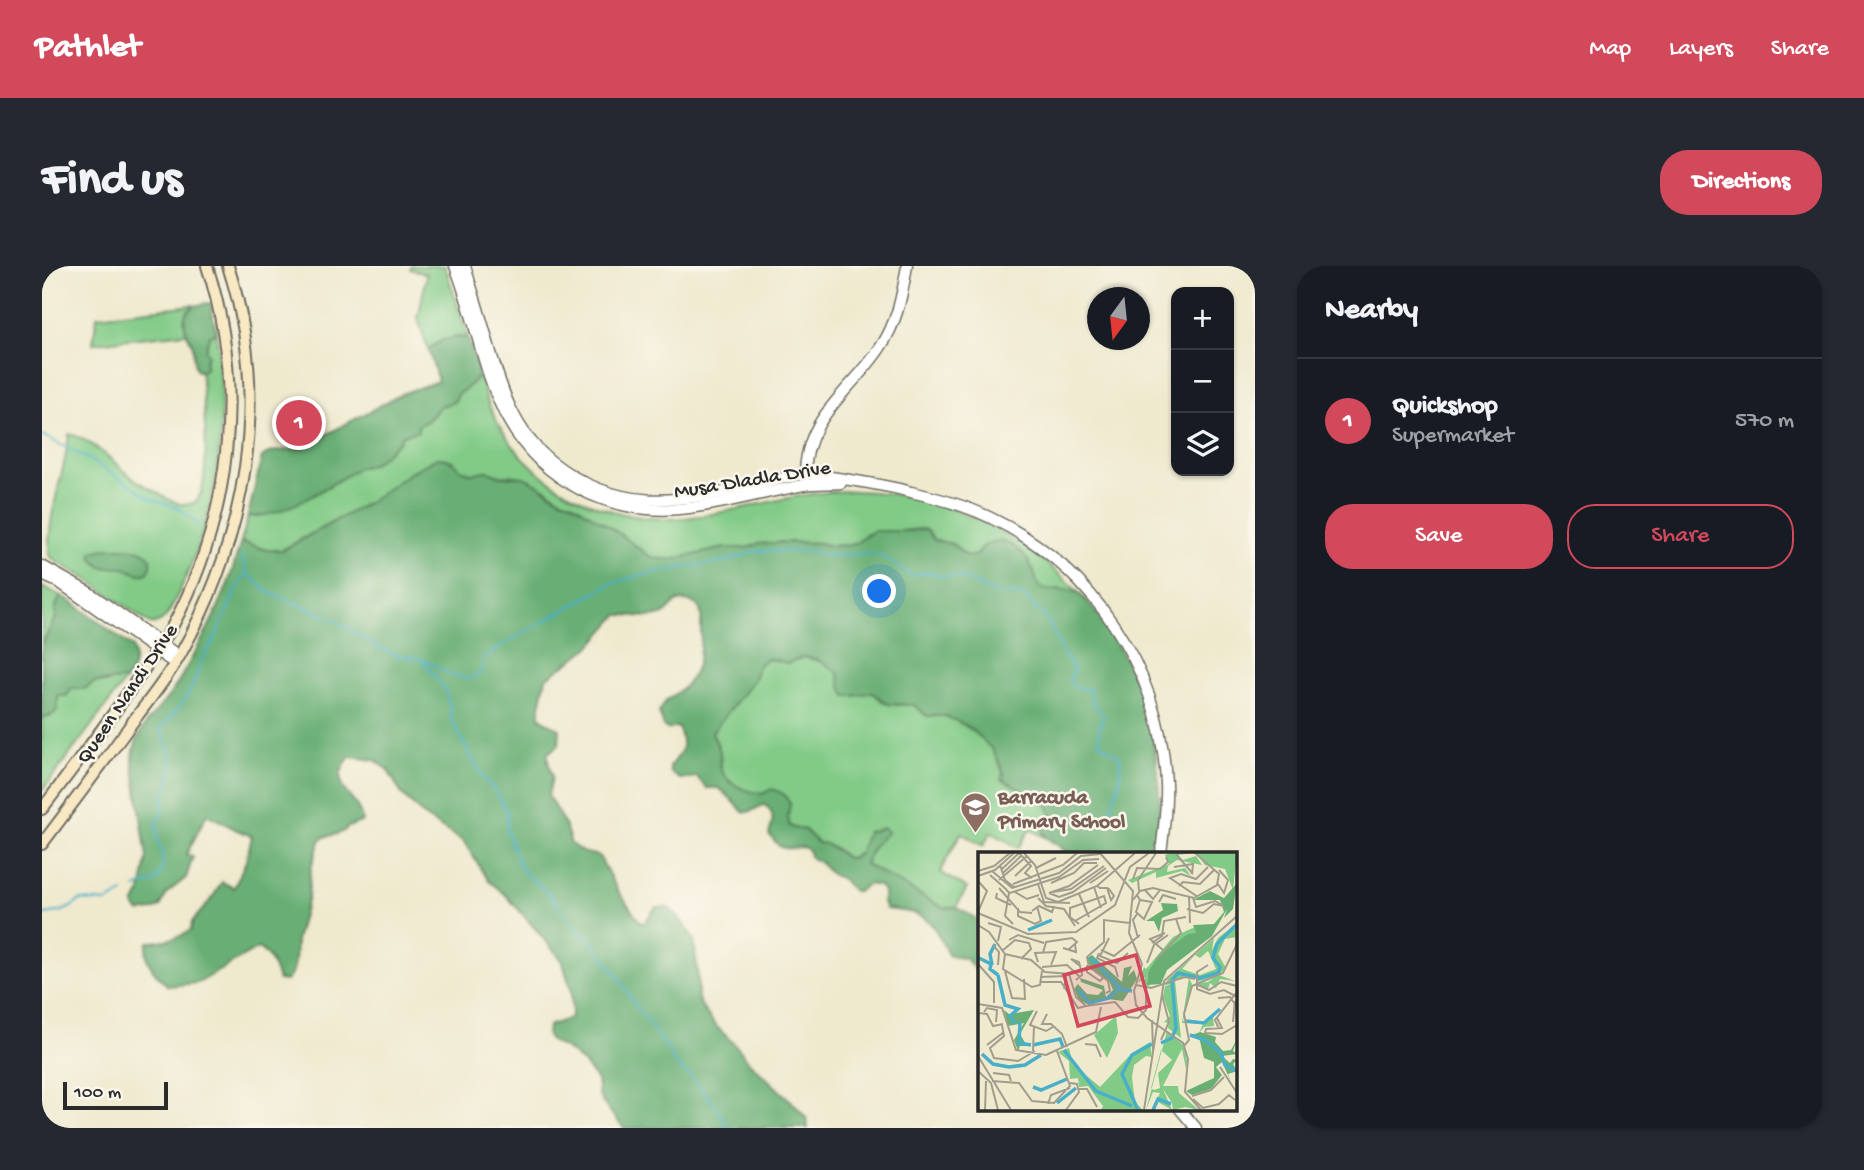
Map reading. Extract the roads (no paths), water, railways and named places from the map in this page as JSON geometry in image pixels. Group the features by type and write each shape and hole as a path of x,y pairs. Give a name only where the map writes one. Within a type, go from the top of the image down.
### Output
{"main road":[{"name":"Queen Nandi Drive","path":"42,809 160,647 183,606 215,519 224,475 229,419 228,377 219,308 207,266"},
{"name":"Queen Nandi Drive","path":"42,844 177,660 221,568 233,532 245,471 249,416 248,367 242,319 228,266"}],"street":[{"name":"Musa Dladla Drive","path":"455,266 489,378 503,413 533,455 567,482 608,501 639,508 668,510 724,503 805,479"},
{"name":"Musa Dladla Drive","path":"465,266 502,392 513,416 534,445 551,461 592,485 617,495 662,501 691,499 805,479 862,482 897,488 956,504 1007,526 1066,569 1104,610 1135,661 1148,692 1156,718 1166,783 1166,815 1161,852"},
{"path":"805,479 806,456 822,419 879,350 893,326 901,302 907,266"},
{"path":"42,566 90,593 177,660"},
{"path":"42,575 60,583 160,647"},
{"path":"1181,1110 1196,1128"}],"waterway":[{"path":"42,435 92,461 148,497 179,508 199,525"},
{"path":"247,573 268,592 329,617 378,647 398,656 431,663 450,675 469,679 481,673 484,657 613,583 655,572 728,561 756,551 811,551 826,556 880,555 910,575 932,572 939,576 961,577 996,594 1018,594 1027,598 1047,619 1074,669 1069,681 1077,688 1090,689 1092,701 1104,716 1099,727 1100,744 1120,756 1120,780 1106,822"},
{"path":"136,888 155,882 163,860 157,824 163,813 163,798 172,766 171,756 160,729 181,705 192,687 201,662 247,573 241,556"},
{"path":"423,661 445,689 451,718 460,736 483,778 494,789 507,811 507,831 521,869 549,894 572,924 597,948 677,1066 694,1079 729,1128"},
{"path":"42,914 62,911 80,900 107,902 123,893"}],"place":[{"name":"Quickshop","path":"299,423"},
{"name":"Barracuda Primary School","path":"975,835"}]}
